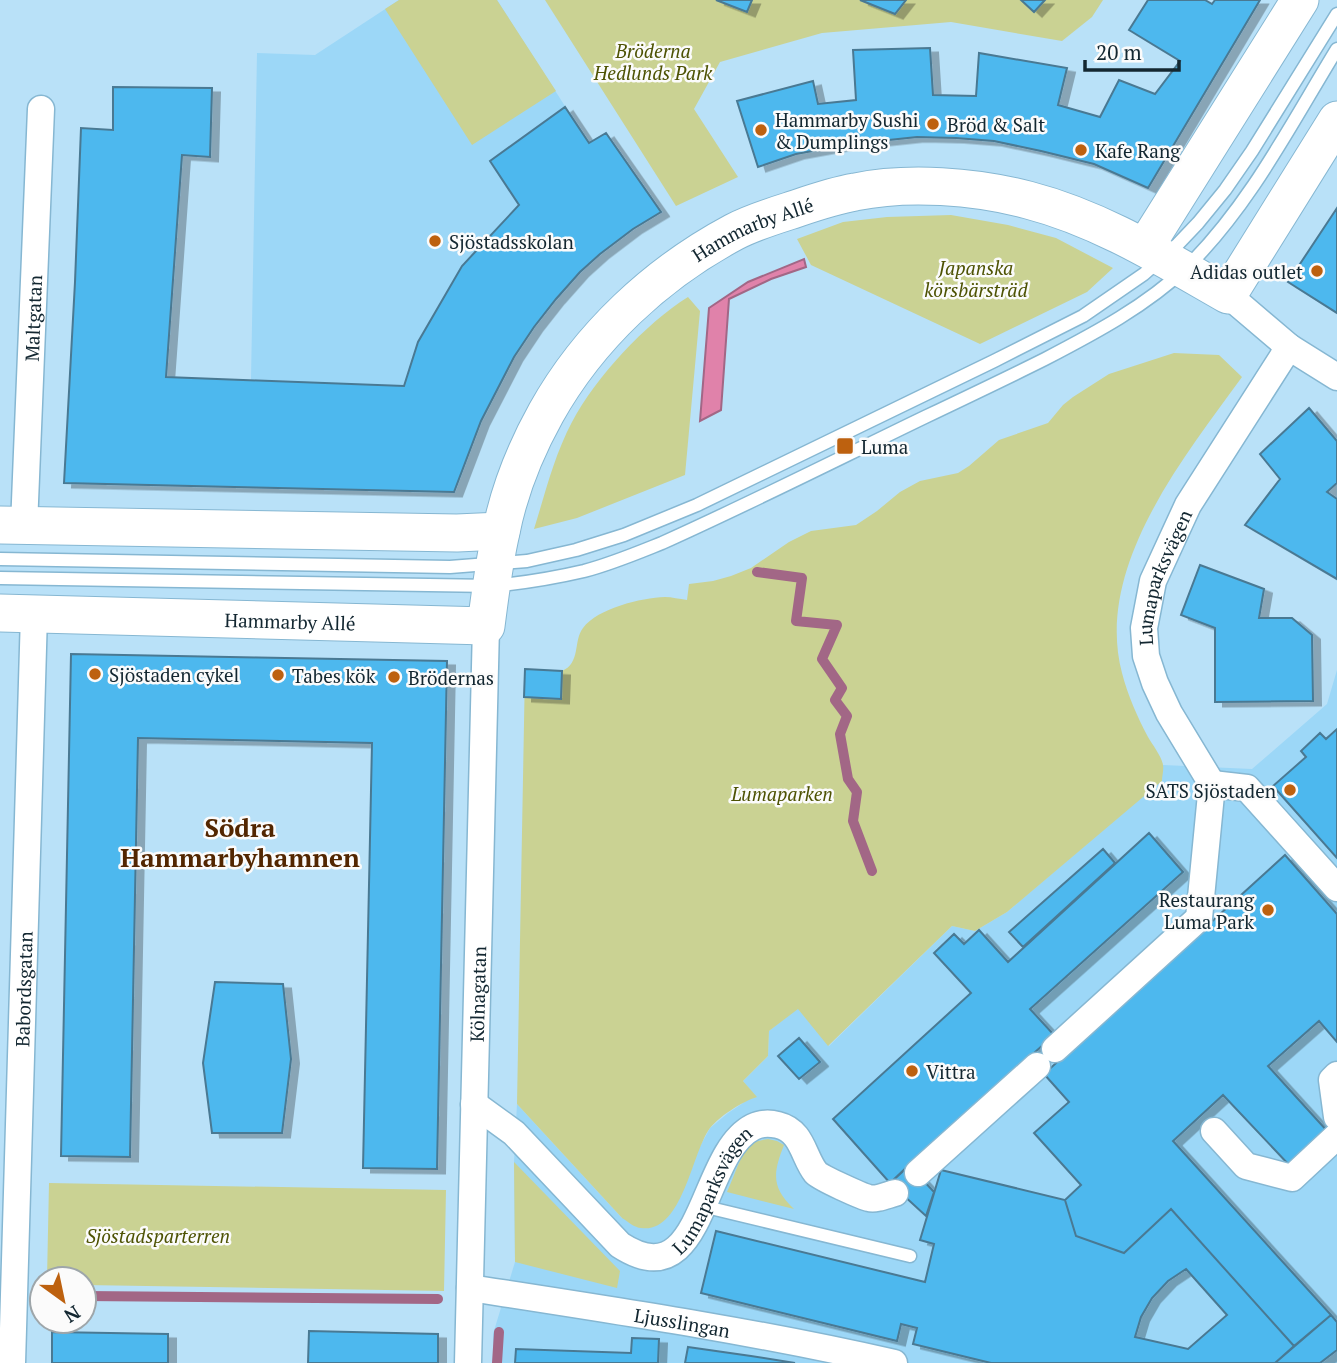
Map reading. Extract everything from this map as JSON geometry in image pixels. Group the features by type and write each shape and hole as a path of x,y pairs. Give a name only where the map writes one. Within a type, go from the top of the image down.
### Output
{"street":[{"path":"1164,258 1300,0"},
{"name":"Maltgatan","path":"12,526 41,109"},
{"path":"1337,120 1228,295 1289,347 1337,377"},
{"name":"Hammarby Allé","path":"17,613 486,626 496,560 521,466 544,415 566,378 606,328 647,291 693,256 736,231 856,191 941,187 1027,199 1108,228 1228,295"},
{"name":"Lumaparksvägen","path":"1212,784 1169,713 1155,683 1146,656 1144,628 1153,581 1188,505 1289,347"},
{"path":"12,526 457,533 496,560"},
{"name":"Babordsgatan","path":"12,1363 17,613"},
{"name":"Kölnagatan","path":"468,1363 486,626"},
{"path":"918,1173 1199,918 1212,784 1247,788 1337,888"},
{"path":"1337,1075 1332,1080 1337,1117"},
{"name":"Lumaparksvägen","path":"474,1104 514,1133 620,1245 647,1258 663,1256 677,1249 688,1238 725,1157 744,1132 756,1125 769,1123 782,1126 793,1133 802,1143 817,1175 870,1199 895,1193"},
{"path":"1214,1130 1246,1166 1292,1178 1337,1136"},
{"name":"Ljusslingan","path":"470,1288 684,1322 894,1363"}],"lane":[{"path":"0,578 527,561 624,536 697,505 957,380 1083,316 1144,274 1164,258 1198,223 1225,190 1337,14"},
{"path":"1164,258 1222,228 1243,200 1337,49"},
{"path":"0,559 450,567 496,560 529,582 586,570 619,560 698,527 1074,344 1121,317 1161,289 1164,258"},
{"path":"702,1206 910,1256"}],"shaded area":[{"name":"Sjöstadsskolan","path":"399,0 497,0 588,142 606,133 661,212 633,229 580,272 534,327 514,357 481,421 454,492 249,488 257,53 315,55"},
{"path":"804,259 806,267 771,279 729,299 721,410 700,421 709,308 748,282"},
{"path":"1337,670 1337,1363 493,1363 493,1334 515,1262 514,1162 517,1104 622,1218 698,1150 710,1128 728,1113 756,1097 743,1081 768,1056 769,1031 798,1008 829,1046 952,926 975,931 1007,912 1161,781 1163,765 1252,769 1327,704"}],"green space":[{"path":"399,0 497,0 556,91 472,145 385,9"},
{"name":"Bröderna Hedlunds Park","path":"545,0 1021,0 1034,12 1045,0 1103,0 1092,17 1062,41 951,22 822,33 720,62 694,109 738,177 676,206"},
{"name":"Japanska körsbärsträd","path":"951,215 1008,225 1056,238 1113,268 1087,292 980,344 811,265 797,239 843,222 887,217"},
{"path":"688,297 700,311 685,475 577,518 534,529 560,448 582,405 623,353 655,322"},
{"name":"Lumaparken","path":"1174,353 1219,355 1242,377 1171,478 1150,515 1132,554 1121,593 1117,633 1122,673 1137,714 1162,762 1162,781 1007,912 975,931 952,926 828,1046 798,1009 769,1031 768,1056 743,1081 757,1097 730,1111 708,1131 683,1192 666,1219 655,1227 641,1228 631,1224 622,1218 517,1104 525,669 562,671 572,663 583,628 599,615 644,599 665,597 687,600 689,584 713,581 751,568 789,542 811,531 856,525 900,492 920,481 958,473 999,440 1048,423 1063,405 1109,374"},
{"path":"768,1139 784,1145 776,1179 781,1194 794,1209 727,1192 747,1148 755,1142"},
{"path":"514,1162 620,1271 617,1288 515,1262"},
{"name":"Sjöstadsparterren","path":"49,1183 446,1190 444,1291 98,1285 98,1265 47,1265"}],"building":[{"path":"716,0 752,0 747,12"},
{"path":"860,0 906,0 895,14"},
{"path":"1021,0 1045,0 1034,12"},
{"path":"1148,0 1205,0 1212,4 1215,0 1260,0 1148,188 1094,164 994,141 956,138 917,137 851,144 796,154 758,167 737,101 813,81 818,104 856,100 853,50 930,48 933,95 976,96 979,53 1067,68 1058,105 1100,117 1119,80 1155,94 1180,61 1129,30"},
{"path":"113,87 212,88 210,157 182,155 166,377 404,386 418,342 462,266 519,205 490,161 565,107 589,143 606,133 661,212 633,229 580,272 534,327 514,357 481,421 454,492 64,483 81,128 113,130"},
{"path":"1337,208 1337,313 1288,282"},
{"path":"1309,408 1337,441 1337,483 1327,492 1337,499 1337,579 1245,525 1280,479 1260,454"},
{"path":"1200,565 1264,589 1259,618 1292,618 1312,635 1313,701 1215,702 1215,628 1181,615"},
{"path":"71,654 447,661 437,1169 363,1168 372,743 138,738 130,1157 61,1156"},
{"path":"525,669 562,671 561,699 524,697"},
{"path":"1337,729 1337,858 1273,786 1306,757 1301,751 1320,733 1326,739"},
{"path":"1149,833 1183,872 1030,1009 1054,1035 890,1183 833,1119 971,993 934,953 954,934 964,944 979,930 1008,962"},
{"path":"1103,849 1115,863 1023,947 1009,932"},
{"path":"1285,855 1337,914 1337,1042 1319,1021 1268,1066 1329,1133 1291,1167 1223,1095 1173,1141 1331,1315 1294,1346 1171,1209 1124,1253 1076,1236 1065,1200 1081,1185 1034,1133 1069,1102 1044,1074"},
{"path":"215,982 283,984 291,1059 282,1133 212,1133 203,1063"},
{"path":"799,1038 820,1062 799,1079 778,1056"},
{"path":"909,1165 934,1192 926,1216 890,1183"},
{"path":"941,1170 1065,1200 1076,1236 1124,1253 1171,1209 1294,1346 1275,1363 991,1363 913,1344 917,1328 901,1324 897,1341 701,1293 716,1231 925,1282 934,1244 920,1240","holes":["1186,1269 1227,1315 1188,1349 1135,1337 1141,1317 1152,1298 1168,1281"]},
{"path":"1331,1315 1337,1322 1337,1350 1320,1363 1275,1363"},
{"path":"309,1331 438,1334 438,1363 308,1363"},
{"path":"168,1334 168,1363 52,1363 52,1335"},
{"path":"632,1338 659,1339 658,1363 515,1363 516,1349 631,1353"},
{"path":"688,1347 751,1356 795,1363 685,1363"}],"waterway":[{"path":"757,572 802,578 796,621 837,625 822,659 842,688 835,700 847,716 840,734 848,779 857,792 853,821 872,871"},
{"path":"98,1296 438,1299"},
{"path":"497,1363 499,1332"}],"place":[{"name":"Bröd & Salt","path":"933,124"},
{"name":"Hammarby Sushi & Dumplings","path":"761,130"},
{"name":"Kafe Rang","path":"1081,150"},
{"name":"Sjöstadsskolan","path":"435,241"},
{"name":"Adidas outlet","path":"1317,271"},
{"name":"Luma","path":"845,446"},
{"name":"Sjöstaden cykel","path":"95,674"},
{"name":"Tabes kök","path":"278,675"},
{"name":"Brödernas","path":"394,677"},
{"name":"SATS Sjöstaden","path":"1290,790"},
{"name":"Restaurang Luma Park","path":"1268,910"},
{"name":"Vittra","path":"912,1071"}],"district":[{"name":"Södra Hammarbyhamnen","path":"240,842"}]}
